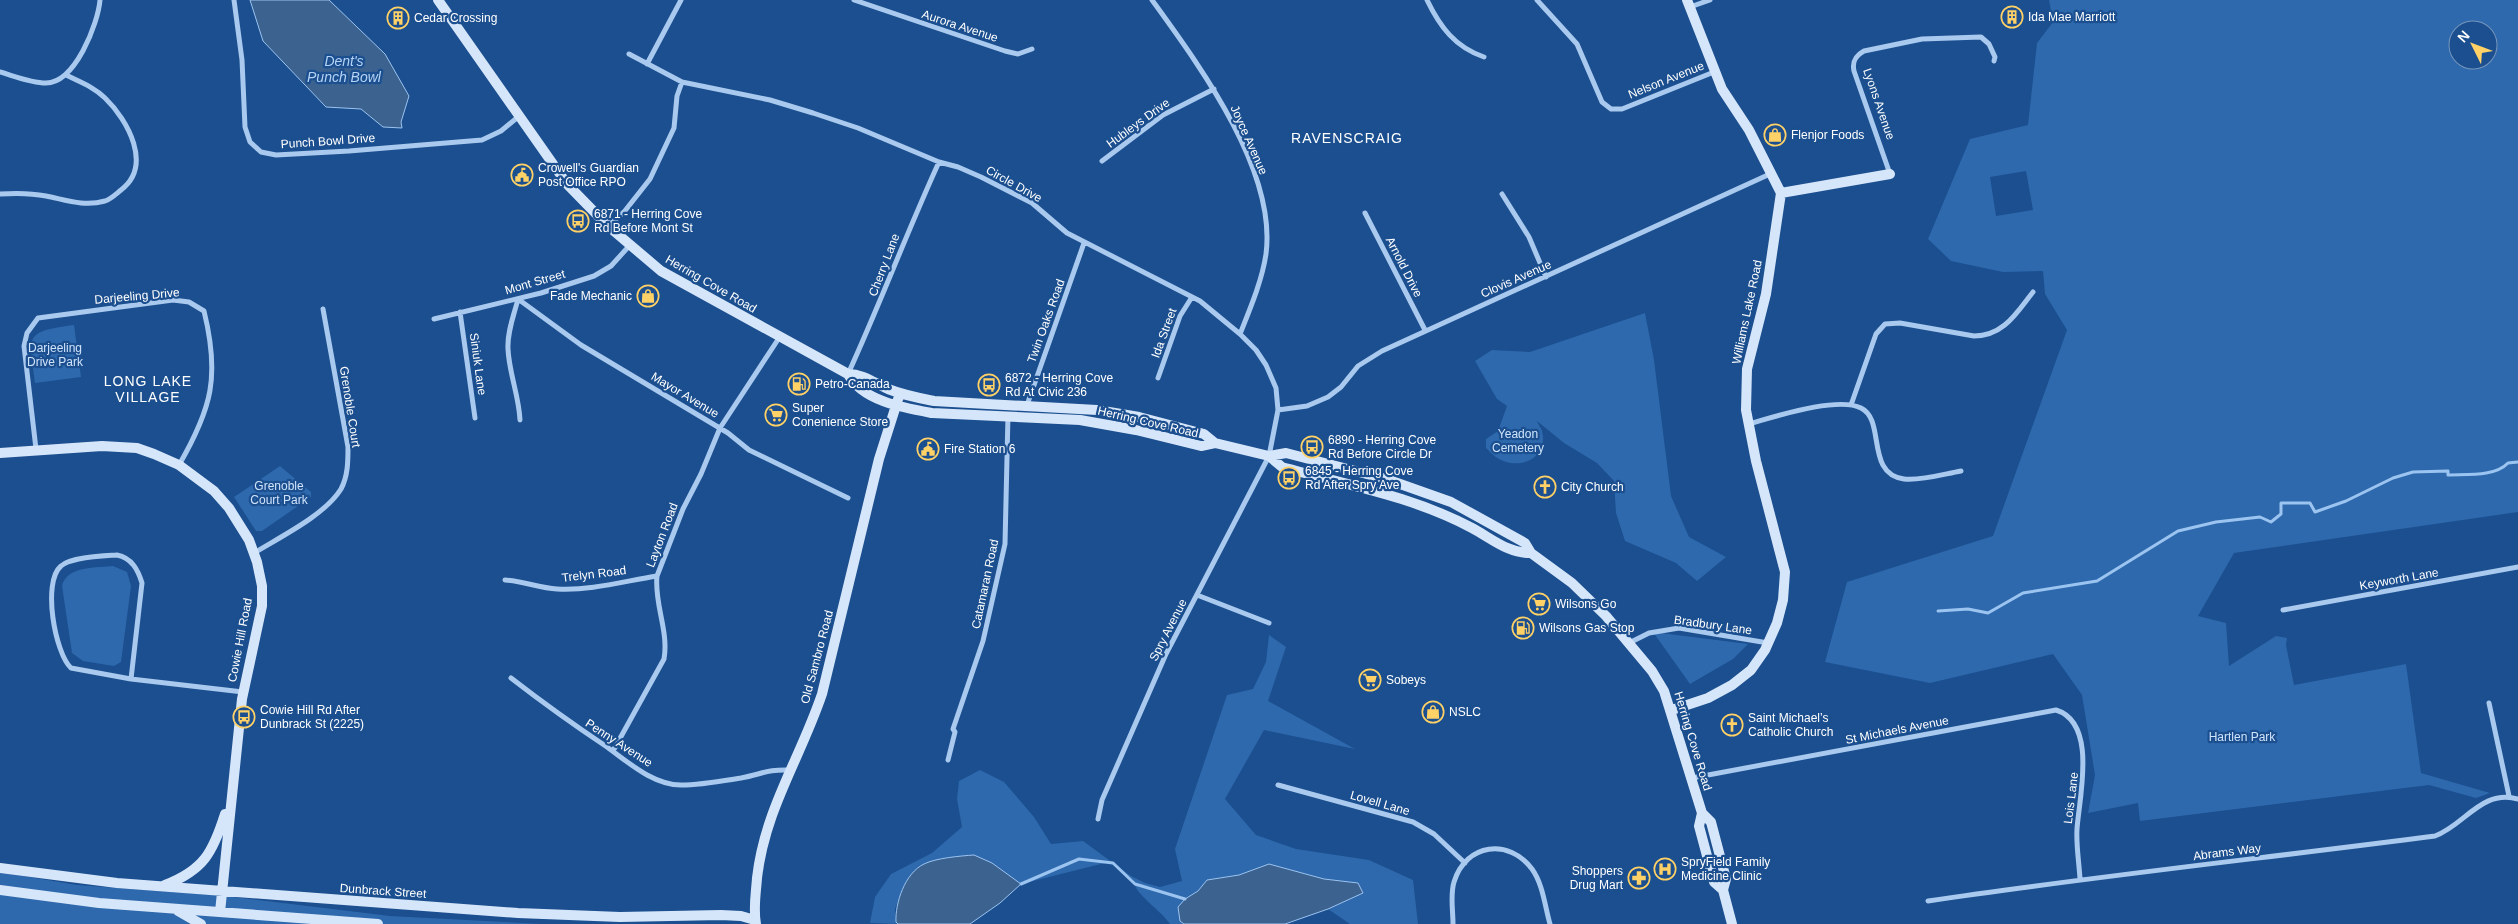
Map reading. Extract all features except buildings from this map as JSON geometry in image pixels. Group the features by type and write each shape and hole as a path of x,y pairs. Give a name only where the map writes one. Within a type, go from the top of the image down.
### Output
{"main road":[{"name":"Herring Cove Road","path":"438,0 518,117 567,184 608,226 661,271 848,374 859,374 900,393 934,401 1027,405 1113,412 1204,434 1215,443 1268,456 1286,453 1415,488 1451,502 1500,527 1525,543 1531,553 1572,583 1606,616 1652,671 1664,691 1672,710 1702,812 1711,822 1726,880 1723,890 1732,924"},
{"path":"1688,4 1722,89 1749,130 1781,193"},
{"name":"Lyons Avenue","path":"1781,193 1890,174"},
{"name":"Williams Lake Road","path":"1672,710 1708,698 1732,685 1751,670 1768,643 1781,612 1786,572 1746,410 1748,369 1766,294 1781,193"},
{"name":"Herring Cove Road","path":"848,374 854,385 896,406 932,413 1080,420 1136,430 1201,446 1215,443"},
{"name":"Old Sambro Road","path":"753,923 757,878 765,835 776,799 811,726 822,694 879,459 900,393"},
{"name":"Cowie Hill Road","path":"0,453 36,446 136,448 179,465 202,481 229,508 240,524 254,553 262,586 262,606 243,692 230,799 220,912"},
{"name":"Herring Cove Road","path":"1268,456 1282,467 1408,500 1472,528 1518,554 1531,553"},
{"path":"160,886 191,874 208,856 216,841 230,799"},
{"name":"Dunbrack Street","path":"0,868 58,877 160,886 518,913 620,917 721,914 753,923"},
{"path":"0,890 77,901 378,924"},
{"path":"170,907 190,916 201,924"}],"street":[{"path":"0,72 47,83 66,76 88,42 99,15 100,0"},
{"name":"Punch Bowl Drive","path":"234,0 242,60 244,127 250,142 261,152 276,154 349,151 482,140 500,132 518,117"},
{"path":"646,64 681,0"},
{"name":"Aurora Avenue","path":"854,0 1005,51 1018,54 1032,49"},
{"name":"Joyce Avenue","path":"1152,0 1214,89 1245,149 1256,179 1265,219 1266,245 1262,271 1240,334"},
{"path":"1427,0 1439,24 1448,35 1464,48 1484,57"},
{"name":"Nelson Avenue","path":"1537,0 1577,44 1602,102 1611,109 1622,109 1714,72"},
{"path":"1688,4 1710,0"},
{"name":"Lyons Avenue","path":"1890,174 1854,71 1853,64 1857,56 1864,51 1922,39 1982,37 1995,57 1994,61"},
{"name":"Circle Drive","path":"629,54 682,82 770,100 813,113 858,128 939,162 958,166 1032,203 1067,234 1206,305 1256,350 1266,365 1276,388 1278,410 1268,456"},
{"path":"0,194 43,195 84,204 97,203 108,200 127,186 134,175 136,156 125,122 95,89 66,76"},
{"path":"608,226 624,212 650,179 674,128 678,96 682,82"},
{"name":"Hubleys Drive","path":"1102,162 1163,115 1214,89"},
{"name":"Cherry Lane","path":"848,374 879,306 908,230 939,162"},
{"name":"Clovis Avenue","path":"1278,410 1307,406 1328,397 1368,358 1425,330 1546,277 1770,174"},
{"path":"1502,194 1529,237 1546,277"},
{"name":"Arnold Drive","path":"1365,213 1425,330"},
{"name":"Twin Oaks Road","path":"1027,405 1084,243"},
{"name":"Mont Street","path":"434,320 518,299 597,275 611,266 630,245"},
{"path":"1851,405 1876,334 1885,324 1900,323 1974,336 1987,335 2004,327 2033,292"},
{"name":"Ida Street","path":"1158,378 1180,316 1192,297"},
{"path":"518,299 509,332 508,348 520,406 520,420"},
{"name":"Mayor Avenue","path":"518,299 581,345 720,428 749,450 848,498"},
{"name":"Darjeeling Drive","path":"36,446 24,346 27,333 38,318 173,300 189,302 204,311 214,360 210,402 202,422 179,465"},
{"name":"Grenoble Court","path":"254,553 327,505 341,488 348,470 348,447 323,309"},
{"name":"Siniuk Lane","path":"460,312 475,418"},
{"name":"Layton Road","path":"612,751 664,659 665,641 656,587 657,576 683,509 701,474 720,428 780,338"},
{"name":"Catamaran Road","path":"948,760 956,732 953,730 983,642 1004,544 1008,404"},
{"path":"1748,424 1810,407 1851,405 1861,408 1868,415 1881,461 1888,471 1895,476 1908,479 1961,471"},
{"name":"Spry Avenue","path":"1098,819 1102,800 1166,654 1268,456"},
{"path":"131,679 142,583 138,570 124,556 117,555 70,561 61,565 52,580 54,622 62,654 67,664 80,671 131,679 243,692"},
{"name":"Keyworth Lane","path":"2283,610 2518,568"},
{"name":"Trelyn Road","path":"504,580 520,580 540,587 560,589 657,576"},
{"path":"1197,595 1269,623"},
{"name":"Bradbury Lane","path":"1628,643 1649,633 1679,628 1768,643"},
{"name":"Penny Avenue","path":"511,678 585,734 649,775 679,785 743,778 771,769 790,770"},
{"path":"2490,703 2509,796 2518,799"},
{"name":"St Michaels Avenue","path":"1692,778 2056,710 2073,722"},
{"name":"Lois Lane","path":"2073,722 2083,753 2085,771 2077,831 2080,879"},
{"name":"Lovell Lane","path":"1278,784 1413,822 1434,834 1465,863"},
{"name":"Abrams Way","path":"1928,901 2080,879 2244,861 2435,836 2490,799 2509,796"},
{"path":"1453,924 1453,888 1457,875 1465,863 1475,854 1490,848 1507,850 1522,857 1537,878 1550,924"}],"green space":[{"name":"Hartlen Park","path":"2049,0 2518,0 2518,512 2234,553 2198,616 2226,623 2229,666 2276,636 2287,638 2286,645 2294,685 2406,664 2421,773 2490,793 2476,798 2429,785 2140,821 2138,803 2088,813 2095,775 2082,695 2053,654 1930,683 1825,662 1847,582 1993,536 2067,330 2045,294 2043,271 2003,272 1951,261 1928,239 1970,139 2028,125 2037,43 2053,22","holes":["2026,171 2033,210 1996,216 1990,177"]},
{"name":"Yeadon Cemetery","path":"1645,313 1654,360 1671,496 1689,537 1726,557 1697,581 1676,563 1625,541 1616,513 1614,481 1597,463 1564,443 1537,421 1542,431 1542,448 1532,459 1525,462 1509,463 1497,458 1486,448 1486,439 1498,431 1507,406 1497,399 1475,361 1492,350 1530,352"},
{"name":"Darjeeling Drive Park","path":"74,325 81,377 35,383 31,355 33,339 46,330"},
{"name":"Grenoble Court Park","path":"280,466 311,492 311,497 262,531 256,531 234,497"},
{"path":"113,566 127,572 131,586 121,662 114,666 83,661 72,653 62,586 65,579 76,571"},
{"path":"1653,632 1748,644 1733,659 1690,684"},
{"path":"1269,635 1286,647 1268,701 1355,749 1264,730 1225,799 1256,835 1296,849 1369,860 1413,880 1418,924 1350,924 1328,909 1363,893 1358,883 1324,879 1269,864 1239,875 1207,880 1198,891 1185,899 1180,921 1184,924 1170,924 1143,897 1133,880 1109,862 1021,884 992,863 938,861 924,864 915,871 904,886 895,909 896,922 898,924 870,923 875,897 891,874 932,853 962,827 957,799 959,781 980,770 1004,782 1034,817 1051,844 1083,841 1131,876 1145,883 1160,887 1182,881 1175,849 1227,695 1253,689 1266,662"},
{"path":"0,872 77,885 225,896 390,916 541,924 0,924"}],"water":[{"name":"Dent's Punch Bowl","path":"250,0 329,0 385,54 409,96 401,122 402,128 383,127 361,109 326,107 263,41"},
{"path":"974,855 992,863 1021,884 1000,903 970,924 898,924 896,922 897,906 902,889 917,868 935,860"},
{"path":"1269,864 1324,879 1358,883 1363,893 1328,909 1285,924 1184,924 1180,921 1178,907 1185,899 1198,891 1207,880 1239,875"}],"waterway":[{"path":"1938,611 1968,609 1988,613 2023,593 2097,581 2178,531 2216,522 2260,517 2271,522 2281,514 2281,503 2310,503 2315,512 2346,501 2393,478 2413,472 2448,471 2448,475 2480,474 2496,471 2508,463 2518,462"},
{"path":"1021,884 1079,859 1113,863 1135,884 1185,899"}],"place":[{"name":"Ida Mae Marriott","path":"2012,17"},
{"name":"Cedar Crossing","path":"398,18"},
{"name":"Flenjor Foods","path":"1775,135"},
{"name":"Crowell's Guardian Post Office RPO","path":"522,175"},
{"name":"6871 - Herring Cove Rd Before Mont St","path":"578,221"},
{"name":"Fade Mechanic","path":"648,296"},
{"name":"Petro-Canada","path":"799,384"},
{"name":"6872 - Herring Cove Rd At Civic 236","path":"989,385"},
{"name":"Super Conenience Store","path":"776,415"},
{"name":"6890 - Herring Cove Rd Before Circle Dr","path":"1312,447"},
{"name":"Fire Station 6","path":"928,449"},
{"name":"6845 - Herring Cove Rd After Spry Ave","path":"1289,478"},
{"name":"City Church","path":"1545,487"},
{"name":"Wilsons Go","path":"1539,604"},
{"name":"Wilsons Gas Stop","path":"1523,628"},
{"name":"Sobeys","path":"1370,680"},
{"name":"NSLC","path":"1433,712"},
{"name":"Cowie Hill Rd After Dunbrack St (2225)","path":"244,717"},
{"name":"Saint Michael’s Catholic Church","path":"1732,725"},
{"name":"SpryField Family Medicine Clinic","path":"1665,869"},
{"name":"Shoppers Drug Mart","path":"1639,878"}],"district":[{"name":"RAVENSCRAIG","path":"1347,138"},
{"name":"LONG LAKE VILLAGE","path":"148,390"}]}
